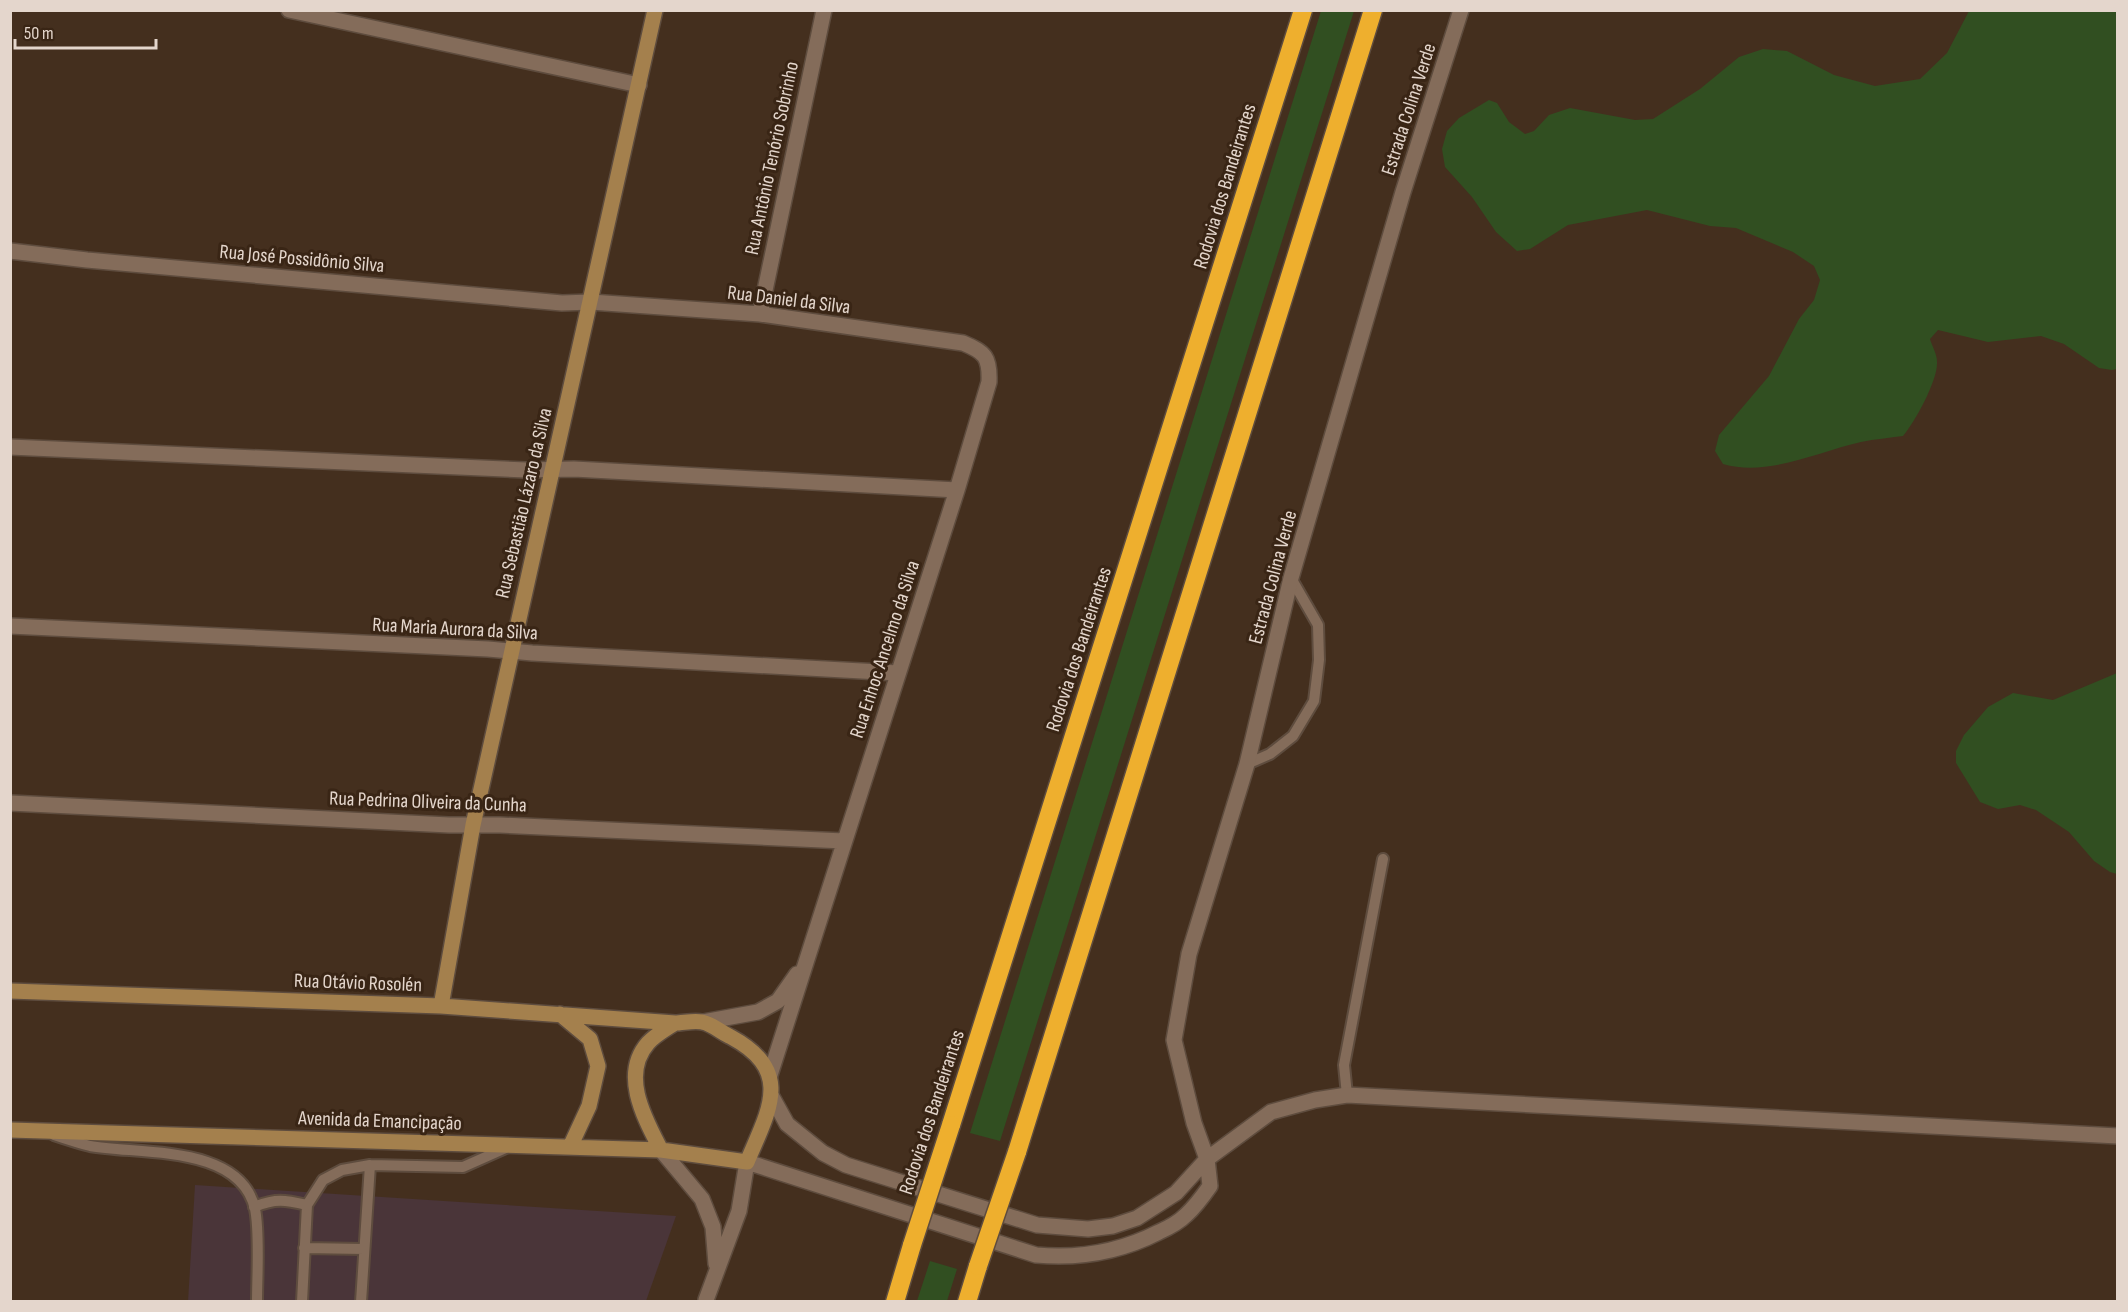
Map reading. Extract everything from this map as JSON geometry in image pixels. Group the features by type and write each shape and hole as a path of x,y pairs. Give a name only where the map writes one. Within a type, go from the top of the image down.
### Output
{"highway":[{"name":"Rodovia dos Bandeirantes","path":"894,1302 1303,10"},
{"path":"967,1302 1017,1152 1373,10"}],"street":[{"path":"289,10 639,85"},
{"name":"Rua Sebastião Lázaro da Silva","path":"441,1006 473,825 655,10"},
{"name":"Rua Antônio Tenório Sobrinho","path":"760,314 824,10"},
{"name":"Estrada Colina Verde","path":"747,1162 1036,1255 1055,1257 1111,1251 1131,1245 1186,1216 1210,1186 1207,1159 1194,1123 1174,1040 1189,954 1246,764 1291,578 1403,192 1461,10"},
{"name":"Rua José Possidônio Silva","path":"10,251 539,301 591,302"},
{"name":"Rua Daniel da Silva","path":"591,302 760,314 963,343 980,350"},
{"name":"Rua Enhoc Ancelmo da Silva","path":"770,1075 957,490 989,382 990,366 980,350"},
{"path":"10,447 552,470 574,469 957,490"},
{"name":"Rua Maria Aurora da Silva","path":"10,626 898,673"},
{"name":"Rua Pedrina Oliveira da Cunha","path":"10,803 449,825 500,825 844,841"},
{"name":"Rua Enhoc Ancelmo da Silva","path":"703,1022 758,1012 778,1001 805,962"},
{"name":"Rua Otávio Rosolén","path":"10,991 441,1006 675,1023 703,1022"},
{"path":"560,1014 590,1039 598,1066 589,1106 570,1147"},
{"path":"703,1022 743,1044 756,1055 770,1075 772,1097 747,1162 739,1211 706,1300"},
{"path":"675,1023 648,1043 638,1061 634,1078 645,1119 661,1150 702,1198 713,1227 716,1268"},
{"path":"772,1097 787,1124 794,1131 823,1153 846,1165 1037,1225 1088,1228 1113,1226 1137,1218 1176,1193 1207,1159 1271,1112 1315,1100 1347,1095 2118,1136"},
{"name":"Avenida da Emancipação","path":"10,1130 661,1150 747,1162"}],"lane":[{"path":"1246,764 1270,754 1293,736 1314,701 1319,660 1318,625 1291,578"},
{"path":"1347,1095 1344,1065 1383,859"},
{"path":"40,1131 89,1146 195,1158 223,1168 244,1185 254,1207 257,1302"},
{"path":"302,1302 307,1205 323,1180 342,1170 370,1165 463,1167 513,1145"},
{"path":"361,1302 370,1165"},
{"path":"254,1207 271,1200 285,1200 307,1205"},
{"path":"304,1248 364,1250"}],"shaded area":[{"path":"195,1185 676,1216 646,1301 188,1302"}],"green space":[{"path":"1321,11 1354,11 1000,1141 970,1133"},
{"path":"1969,11 2117,11 2117,369 2099,368 2064,344 2041,336 1988,342 1938,330 1930,339 1937,359 1934,379 1914,421 1903,436 1861,442 1775,465 1740,467 1723,464 1715,451 1719,435 1769,376 1799,319 1814,300 1820,280 1814,266 1793,252 1736,228 1710,226 1647,210 1568,225 1530,249 1517,251 1496,232 1472,197 1445,167 1442,149 1447,131 1459,118 1489,100 1497,103 1509,122 1525,134 1534,131 1549,115 1570,108 1635,120 1653,119 1700,89 1739,57 1763,49 1787,51 1834,75 1875,86 1920,79 1947,53"},
{"path":"2117,673 2117,874 2094,861 2069,832 2036,810 2020,805 1998,809 1980,802 1956,763 1956,751 1964,735 1988,707 2013,693 2053,700"},
{"path":"930,1261 957,1269 947,1301 917,1301"}]}
